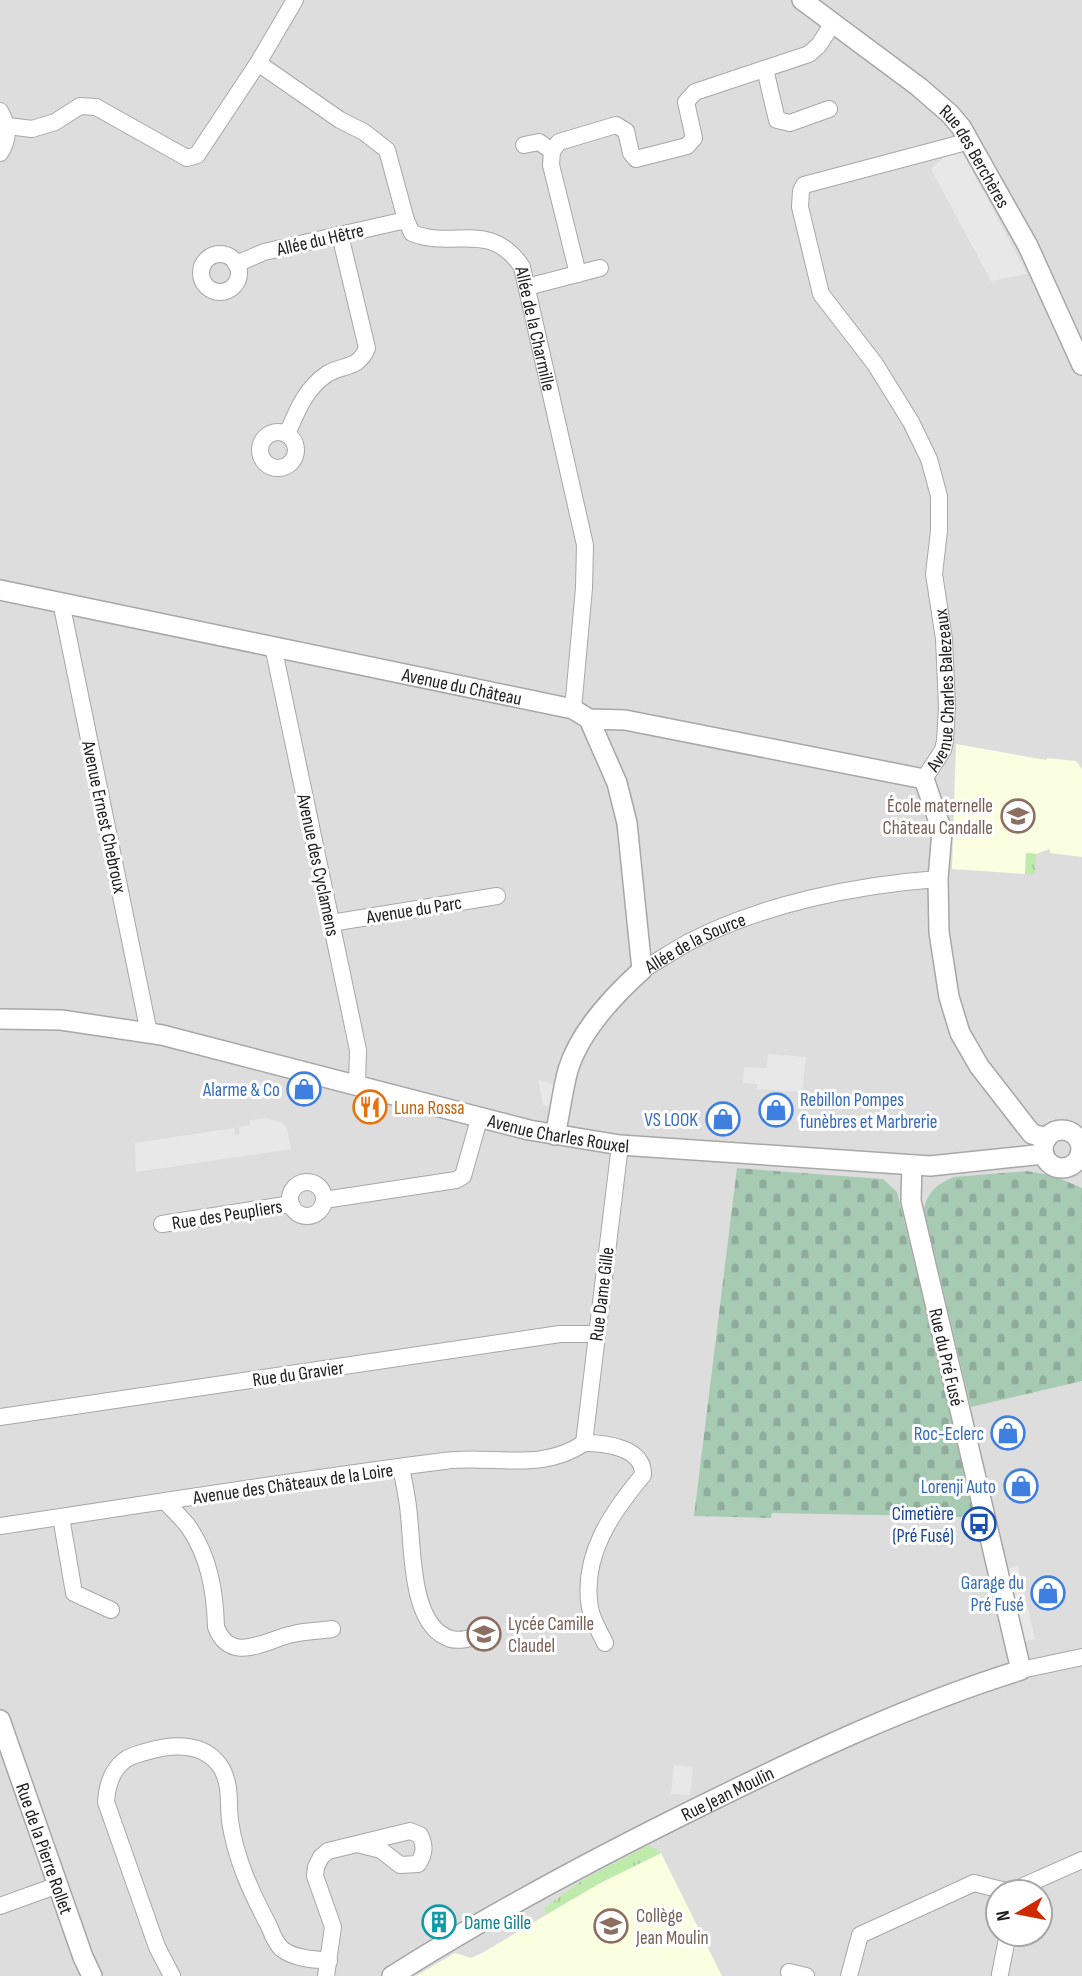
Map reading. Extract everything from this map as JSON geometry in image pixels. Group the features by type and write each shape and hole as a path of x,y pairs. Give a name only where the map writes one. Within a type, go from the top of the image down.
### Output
{"street":[{"path":"8,126 32,129 55,122 80,106 96,107 187,158 197,155 258,63 295,0"},
{"name":"Rue des Berchères","path":"802,0 950,114 964,143 1038,267 1082,365"},
{"path":"578,274 551,165 551,151 559,142 616,125 626,131 631,153 636,159 687,146 694,138 686,102 695,92 808,54 819,45 833,23"},
{"path":"258,63 387,150 406,219"},
{"path":"765,69 778,120 790,123 829,109"},
{"path":"0,111 8,126 0,153"},
{"path":"524,145 539,142 551,151"},
{"name":"Avenue Charles Balezeaux","path":"964,143 804,186 800,191 800,207 821,294 875,364 911,422 929,459 939,496 939,531 934,574 944,639 947,707 943,750 925,779 942,831 938,880 942,962 949,997 968,1049 1024,1124 1045,1146"},
{"name":"Allée du Hêtre","path":"236,264 264,252 406,219"},
{"name":"Allée de la Charmille","path":"406,219 412,233 423,237 483,239 499,243 512,252 522,267 585,545 581,714 617,783 627,823 642,970"},
{"path":"287,434 303,397 328,373 352,365 363,358 367,348 340,235"},
{"path":"527,287 600,268"},
{"name":"Avenue du Château","path":"0,590 273,646 581,714 625,720 925,779"},
{"name":"Avenue Ernest Chebroux","path":"61,602 149,1033"},
{"name":"Avenue des Cyclamens","path":"273,646 358,1050 357,1084"},
{"name":"Allée de la Source","path":"555,1135 564,1088 576,1048 618,992 642,970 690,942 768,911 863,887 938,880"},
{"name":"Avenue du Parc","path":"331,923 497,896"},
{"name":"Avenue Charles Rouxel","path":"0,1019 61,1020 149,1033 555,1135 620,1145 912,1165 956,1164 1045,1146"},
{"name":"Rue des Peupliers","path":"324,1199 456,1180 463,1176 480,1116"},
{"path":"1057,1130 1080,1137 1079,1164 1060,1168 1050,1163 1045,1146 1057,1130"},
{"name":"Rue Dame Gille","path":"584,1443 620,1145"},
{"name":"Rue du Pré Fusé","path":"912,1165 911,1201 1021,1670"},
{"name":"Rue des Peupliers","path":"305,1183 316,1185 323,1194 321,1209 312,1216 297,1213 291,1204 290,1198 295,1188 305,1183"},
{"name":"Rue des Peupliers","path":"162,1224 291,1204"},
{"name":"Rue du Gravier","path":"0,1417 559,1334 596,1334"},
{"path":"584,1443 622,1449 639,1459 644,1470 610,1518 594,1555 590,1610 605,1643"},
{"name":"Avenue des Châteaux de la Loire","path":"0,1525 461,1459 540,1460 572,1451 584,1443"},
{"path":"401,1467 409,1514 413,1567 425,1613 432,1625 451,1639 489,1634"},
{"path":"165,1501 188,1526 203,1555 211,1575 216,1627 226,1642 242,1649 292,1634 331,1629"},
{"path":"61,1517 74,1593 111,1610"},
{"name":"Rue Jean Moulin","path":"392,1976 583,1867 774,1770 936,1700 1021,1670 1082,1657"},
{"name":"Rue de la Pierre Rollet","path":"0,1720 92,1976"},
{"path":"172,1976 158,1947 106,1802 107,1787 114,1772 126,1758 171,1746 189,1746 206,1753 221,1767 229,1785 234,1843 247,1885 280,1948 327,1969 334,1927 315,1876 316,1867 328,1851 356,1844"},
{"path":"1045,1878 1082,1860"},
{"path":"849,1976 860,1935 974,1883 984,1886"},
{"path":"0,1906 58,1885"},
{"path":"1000,1974 1005,1948"},
{"path":"789,1972 806,1976"}],"shaded area":[{"path":"0,0 1082,0 1082,1976 0,1976"},
{"path":"958,144 1027,274 991,281 931,169"},
{"name":"École maternelle Château Candalle","path":"956,744 1046,760 1076,761 1082,769 1082,857 1050,853 1050,849 1036,854 1027,853 1025,874 952,869"},
{"path":"768,1054 806,1057 802,1092 757,1089 757,1084 743,1083 744,1067 767,1068"},
{"path":"538,1080 564,1087 554,1108 543,1105"},
{"path":"267,1118 282,1123 287,1128 291,1149 136,1172 135,1143 234,1128 235,1135 240,1134 239,1127 250,1125 250,1120"},
{"path":"1018,1566 1035,1639 1015,1643 998,1571"},
{"path":"674,1765 693,1767 690,1795 671,1794"},
{"name":"Collège Jean Moulin","path":"661,1853 722,1976 416,1976 455,1953 471,1958 482,1953 600,1883"}],"green space":[{"path":"1026,853 1036,854 1035,874 1025,874"},
{"path":"737,1168 883,1179 897,1192 977,1517 772,1513 771,1518 694,1516"},
{"path":"1027,1171 1054,1176 1082,1188 1082,1381 971,1407 924,1209 934,1189 954,1177"},
{"path":"649,1845 661,1853 600,1883 547,1914 544,1908 584,1879"}],"place":[{"name":"École maternelle Château Candalle","path":"1018,816"},
{"name":"Alarme & Co","path":"304,1089"},
{"name":"Luna Rossa","path":"370,1107"},
{"name":"Rebillon Pompes funèbres et Marbrerie","path":"776,1110"},
{"name":"VS LOOK","path":"723,1119"},
{"name":"Roc-Eclerc","path":"1008,1433"},
{"name":"Lorenji Auto","path":"1021,1486"},
{"name":"Cimetière (Pré Fusé)","path":"979,1524"},
{"name":"Garage du Pré Fusé","path":"1048,1593"},
{"name":"Lycée Camille Claudel","path":"484,1634"},
{"name":"Dame Gille","path":"439,1922"},
{"name":"Collège Jean Moulin","path":"611,1926"}]}
